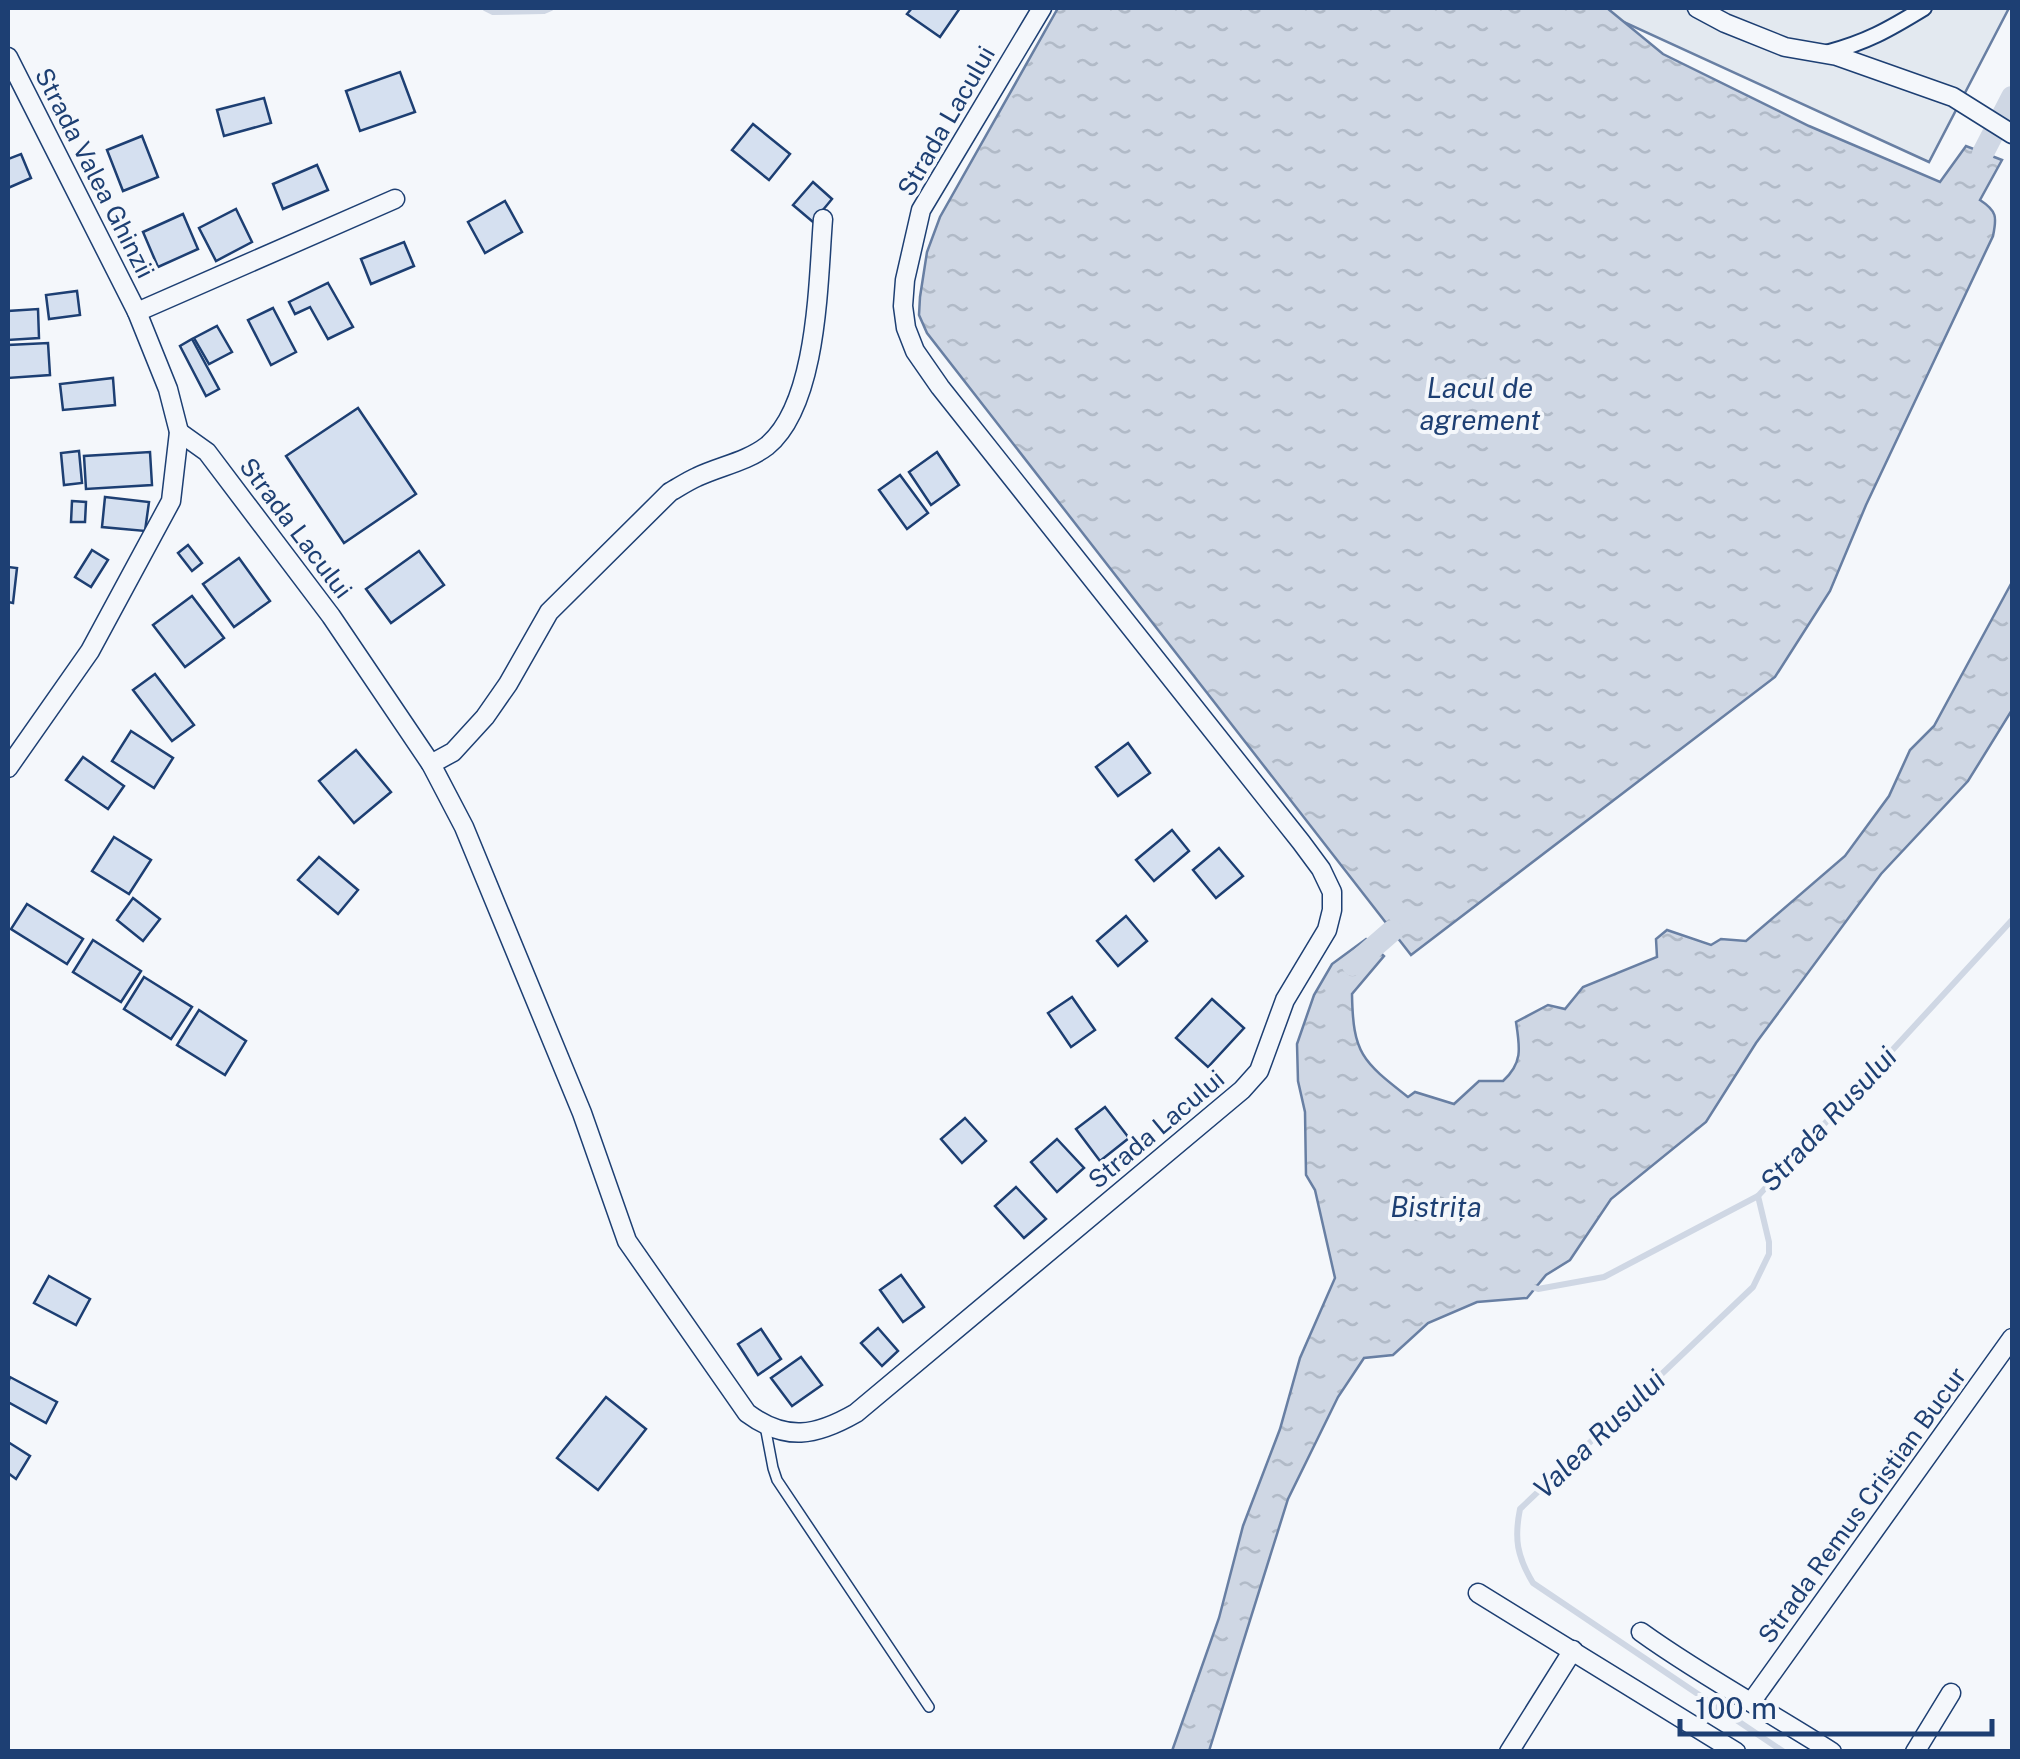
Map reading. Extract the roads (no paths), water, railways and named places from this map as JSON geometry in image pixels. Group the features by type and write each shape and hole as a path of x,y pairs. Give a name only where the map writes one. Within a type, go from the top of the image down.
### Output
{"street":[{"name":"Strada Lacului","path":"178,432 207,452 331,616 431,764 464,827 582,1113 626,1241 747,1413 765,1426 793,1434 839,1422 856,1413 1242,1090 1260,1071 1286,1000 1327,930 1332,910 1332,892 1321,869 940,387 906,328 905,280 921,210 1042,8"},
{"path":"1696,8 1786,47 1824,54 1954,97 2012,134"},
{"path":"1824,54 1882,34 1924,8"},
{"name":"Strada Valea Ghinzii","path":"8,57 137,312 168,389 178,432 171,501 90,652 8,768"},
{"name":"Strada Valea Ghinzii","path":"137,312 395,199"},
{"path":"431,764 453,752 485,717 549,612 670,492 694,478 749,458 784,428 799,396 814,331 824,219"},
{"name":"Strada Remus Cristian Bucur","path":"1752,1701 2012,1338"},
{"path":"1478,1593 1736,1752"},
{"path":"1641,1632 1692,1668 1832,1752"},
{"path":"1510,1752 1574,1650"},
{"path":"1916,1752 1951,1692"}],"lane":[{"path":"765,1426 777,1480 929,1707"}],"water":[{"name":"Lacul de agrement","path":"1058,8 1607,8 1663,54 1809,126 1940,182 1966,146 2002,160 1980,200 1994,215 1993,236 1866,505 1830,591 1775,677 1411,955 927,333 919,315 927,252 940,217"},
{"name":"Bistrița","path":"2012,582 2012,710 1968,781 1881,874 1756,1043 1706,1122 1611,1199 1570,1260 1546,1275 1527,1298 1477,1302 1428,1323 1393,1355 1364,1358 1338,1397 1288,1499 1209,1751 1172,1751 1219,1618 1243,1526 1280,1429 1300,1358 1335,1278 1315,1190 1306,1175 1305,1112 1298,1081 1297,1044 1314,995 1332,964 1366,939 1384,956 1352,994 1355,1030 1370,1064 1408,1097 1415,1092 1454,1104 1479,1081 1503,1081 1514,1068 1518,1054 1516,1022 1548,1005 1565,1009 1583,987 1657,957 1656,939 1667,930 1711,945 1721,939 1746,941 1845,856 1889,796 1910,750 1934,726"}],"waterway":[{"path":"485,8 493,12 551,8"},
{"path":"1983,153 2012,97"},
{"name":"Strada Rusului","path":"1532,1287 1604,1277 1758,1196 2012,920"},
{"path":"1353,965 1392,931"},
{"name":"Valea Rusului","path":"1758,1196 1769,1254 1753,1287 1520,1509 1517,1538 1520,1556 1533,1583 1784,1752"}]}
